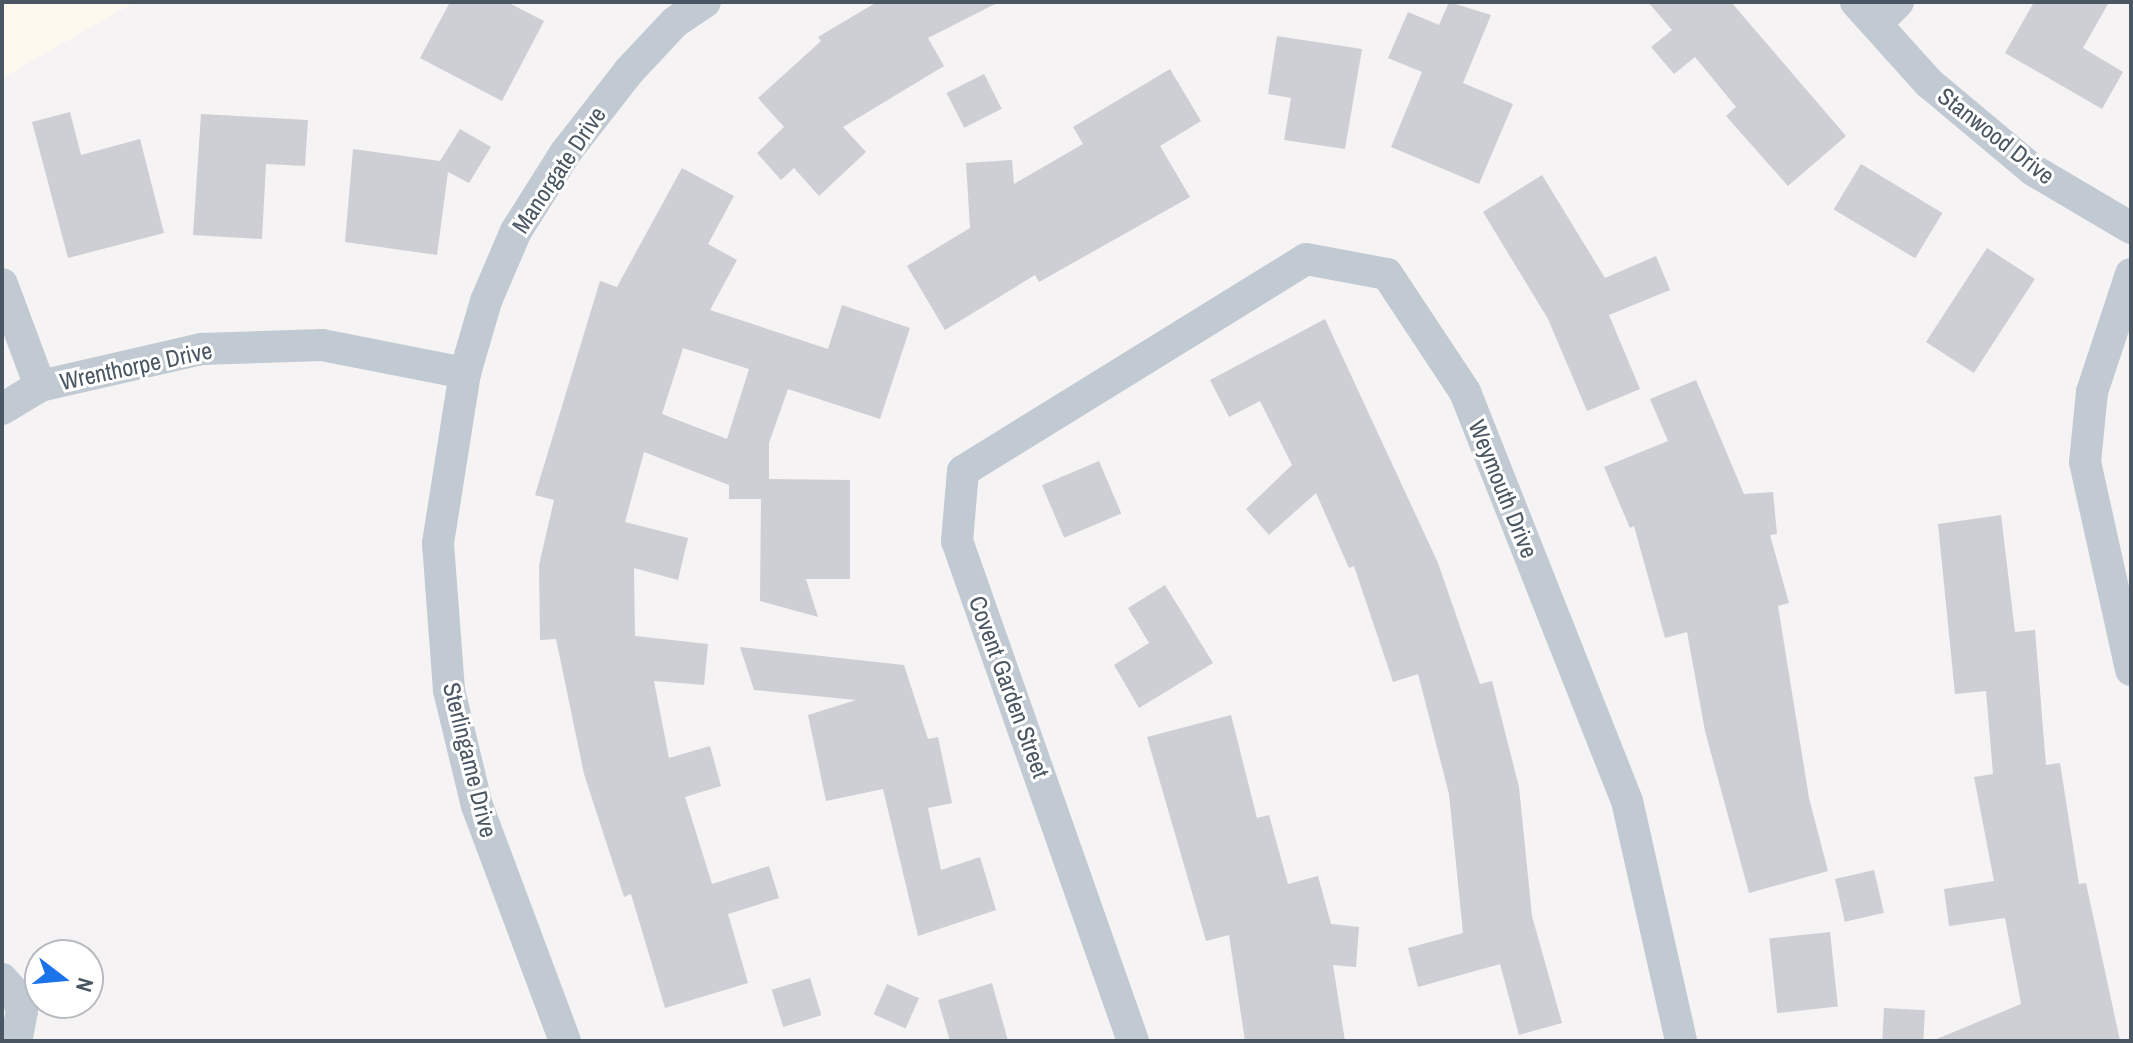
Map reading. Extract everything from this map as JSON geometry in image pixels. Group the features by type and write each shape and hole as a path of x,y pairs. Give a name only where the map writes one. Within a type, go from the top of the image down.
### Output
{"street":[{"name":"Manorgate Drive","path":"465,373 486,301 516,231 566,152 629,71 675,22 705,2"},
{"name":"Stanwood Drive","path":"1877,9 1929,83 2033,170 2131,228"},
{"name":"Weymouth Drive","path":"1090,392 1306,259 1387,274 1465,392 1627,801 1681,1041"},
{"path":"2131,274 2092,392 2085,462 2131,670"},
{"path":"2,284 40,386"},
{"name":"Wrenthorpe Drive","path":"2,409 40,386 201,349 307,345 465,373"},
{"name":"Sterlingame Drive","path":"465,373 438,543 449,690 477,806 565,1041"},
{"name":"Covent Garden Street","path":"1090,392 963,471 957,541 1133,1041"},
{"path":"2,979 17,996 22,1011 16,1041"}],"shaded area":[{"path":"2,2 135,2 2,78"}],"building":[{"path":"450,2 507,2 544,21 502,101 420,58"},
{"path":"877,2 999,2 928,38 944,66 843,127 866,152 819,196 794,168 781,180 757,153 784,127 758,98 821,41 818,37"},
{"path":"1449,2 1491,15 1463,83 1513,104 1479,184 1391,147 1422,72 1388,58 1408,12 1439,25"},
{"path":"1648,2 1731,2 1846,136 1788,186 1726,116 1736,107 1695,57 1674,74 1651,47 1672,30"},
{"path":"2034,2 2109,2 2083,48 2123,72 2102,109 2005,53"},
{"path":"1277,36 1362,49 1345,149 1284,140 1291,98 1268,94"},
{"path":"1170,69 1201,121 1160,146 1190,197 1039,282 1035,275 945,330 907,266 970,228 966,163 1012,160 1014,184 1083,144 1073,127"},
{"path":"984,74 1002,109 964,128 947,93"},
{"path":"70,112 81,155 140,139 164,233 68,258 32,122"},
{"path":"201,114 308,120 305,166 266,164 262,239 193,235"},
{"path":"460,129 491,147 469,183 448,172 437,255 345,242 353,149 440,161"},
{"path":"1861,164 1942,213 1915,258 1834,209"},
{"path":"682,168 734,196 708,244 737,260 710,310 828,349 842,305 910,328 880,419 788,389 769,443 769,479 850,480 850,579 806,579 818,617 760,601 761,499 729,499 729,485 644,452 625,522 688,538 678,580 634,568 635,636 708,644 704,685 654,681 669,758 710,746 721,786 685,797 712,884 769,866 779,898 728,914 748,983 665,1008 631,894 624,897 584,774 556,639 540,640 539,565 554,500 535,495 600,281 617,287","holes":["683,348 749,369 727,439 662,414"]},
{"path":"1542,175 1605,278 1656,256 1670,290 1609,315 1640,389 1587,411 1548,319 1483,212"},
{"path":"1987,248 2035,279 1974,373 1926,342"},
{"path":"1325,319 1438,563 1480,684 1492,681 1519,787 1532,916 1562,1023 1519,1035 1500,964 1418,987 1408,948 1463,933 1449,794 1418,674 1393,682 1354,566 1349,568 1316,493 1269,535 1246,509 1292,465 1260,401 1229,417 1210,380"},
{"path":"1696,380 1744,494 1773,492 1777,534 1770,535 1789,603 1778,606 1809,798 1828,871 1749,893 1705,731 1687,632 1665,638 1634,526 1630,528 1604,467 1668,441 1650,399"},
{"path":"1099,461 1121,513 1064,538 1042,485"},
{"path":"2001,515 2015,632 2035,630 2046,765 2060,763 2079,884 2086,883 2120,1041 1932,1041 2021,1004 2005,918 1949,926 1944,889 1994,881 1974,777 1993,774 1986,691 1955,694 1938,524"},
{"path":"1165,585 1213,663 1139,708 1114,665 1149,643 1128,608"},
{"path":"740,647 904,665 928,739 938,737 952,803 928,808 941,870 980,857 996,910 918,936 883,789 826,801 808,715 856,700 754,690"},
{"path":"1231,715 1257,818 1269,815 1288,884 1318,876 1331,924 1359,927 1356,967 1333,965 1345,1041 1245,1041 1229,935 1206,941 1147,737"},
{"path":"1874,870 1884,913 1845,922 1835,879"},
{"path":"1830,932 1838,1007 1777,1013 1769,938"},
{"path":"810,978 821,1015 783,1027 772,990"},
{"path":"992,983 1008,1041 950,1041 938,1000"},
{"path":"887,984 919,998 906,1028 874,1014"},
{"path":"1884,1008 1925,1010 1923,1041 1882,1041"}]}
